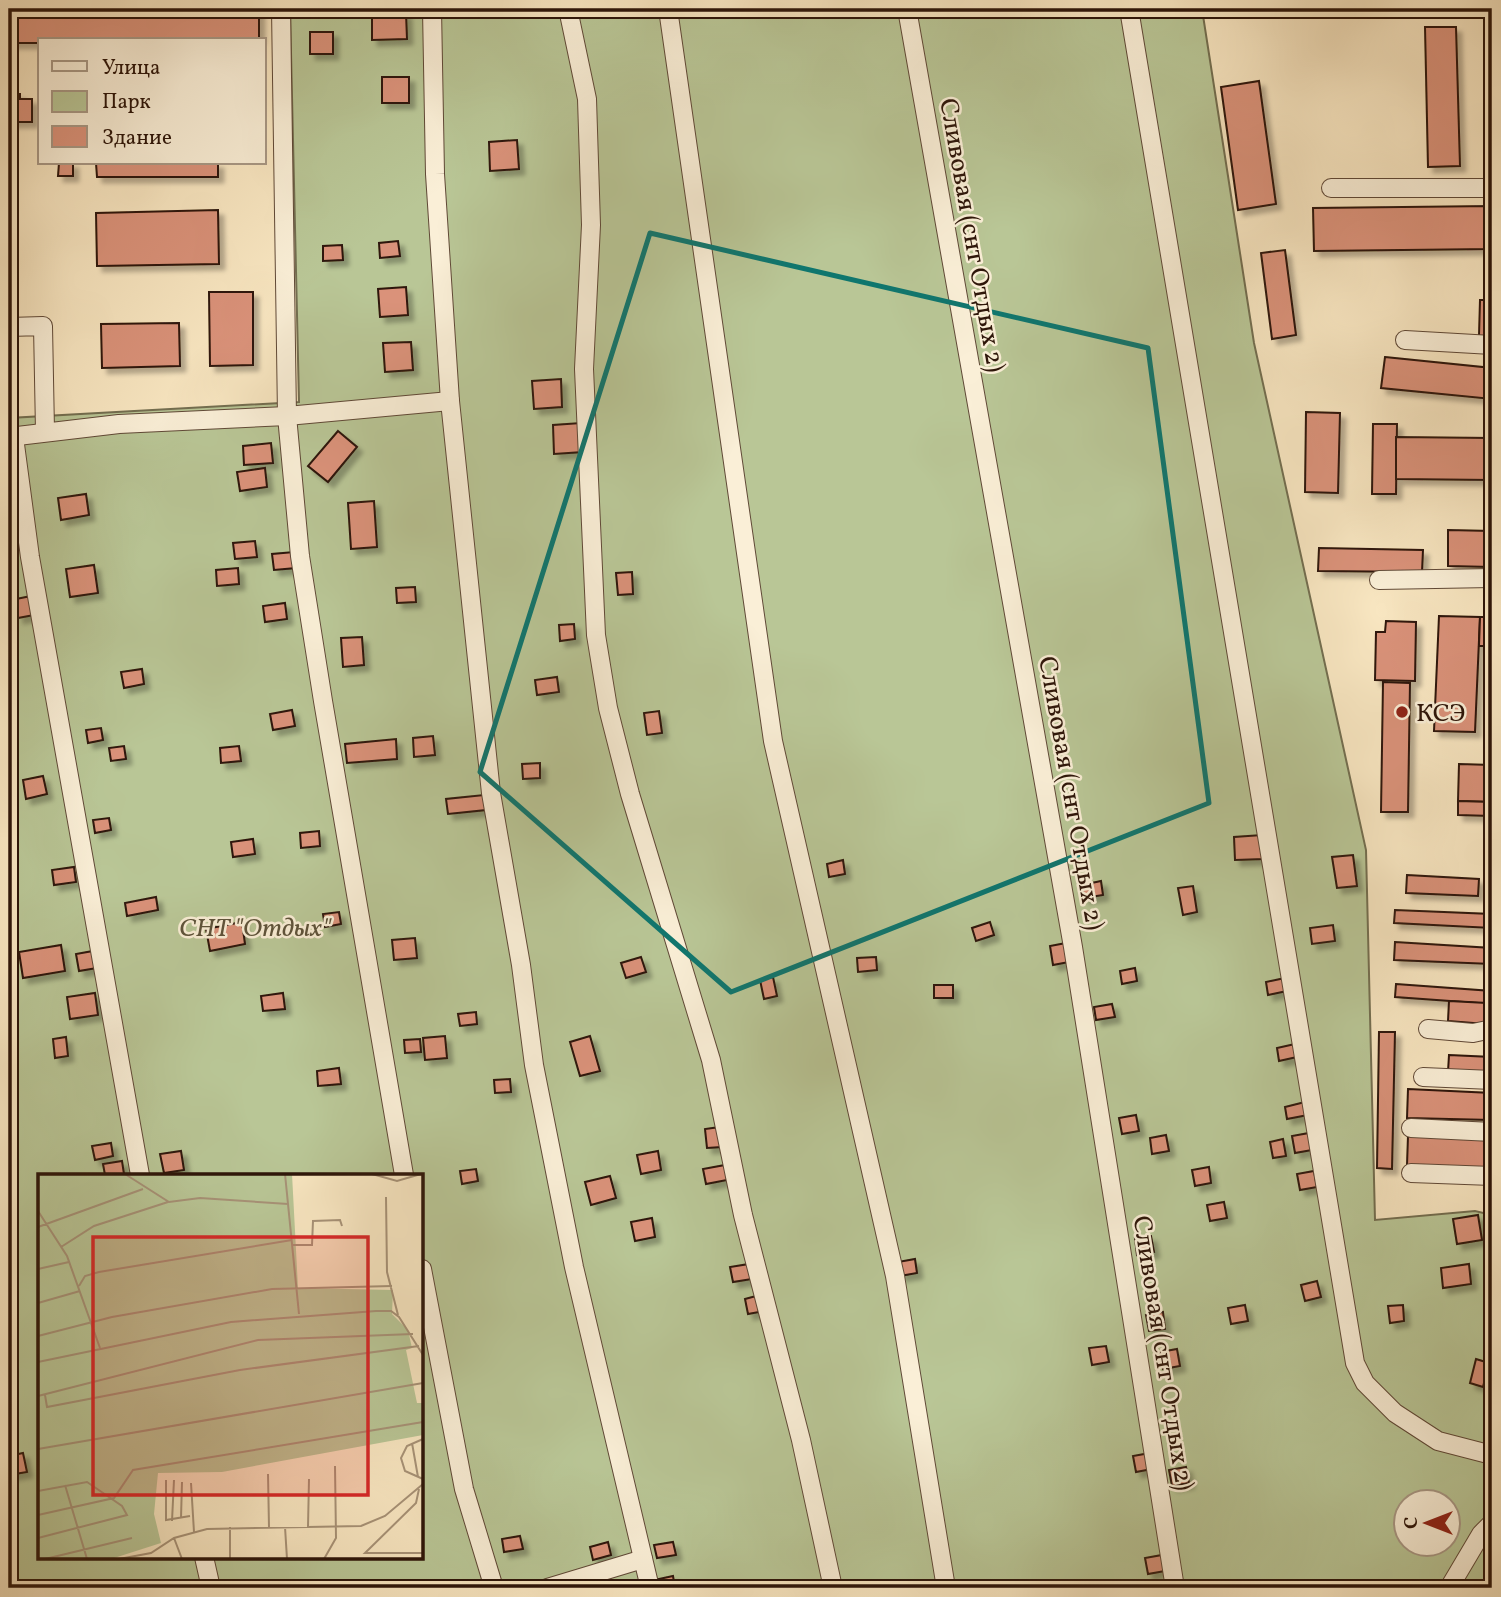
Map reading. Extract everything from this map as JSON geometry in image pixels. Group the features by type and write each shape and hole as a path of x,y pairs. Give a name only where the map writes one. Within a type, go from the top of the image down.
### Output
{"lane":[{"path":"281,9 288,416 302,569 404,1174"},
{"path":"432,9 435,174 450,401 491,793 521,965 534,1065 574,1266 650,1588"},
{"path":"568,9 587,99 591,225 584,369 596,635 608,708 630,794 711,1060 743,1215 801,1440 833,1588"},
{"path":"668,9 773,740 895,1276 946,1588"},
{"name":"Сливовая (снт Отдых 2)","path":"906,9 1073,947 1175,1588"},
{"path":"1129,9 1355,1363 1365,1383 1395,1413 1438,1441 1492,1455"},
{"path":"1331,188 1492,188"},
{"path":"9,327 43,326 45,431"},
{"path":"1405,340 1492,345"},
{"path":"140,1174 11,437 118,424 288,416 450,401"},
{"path":"1379,580 1492,578"},
{"path":"1428,1029 1473,1032 1492,1029"},
{"path":"1423,1077 1492,1080"},
{"path":"1411,1128 1492,1132"},
{"path":"1410,1172 1492,1176"},
{"path":"424,1279 464,1489 494,1588"},
{"path":"1449,1588 1481,1534 1492,1523"},
{"path":"204,1558 211,1588"},
{"path":"547,1588 643,1559"}],"highlighted area":[{"path":"650,233 1148,348 1209,803 731,992 480,772"}],"green space":[{"name":"СНТ \"Отдых\"","path":"290,9 1202,9 1254,343 1366,850 1375,1220 1475,1211 1492,1215 1492,1588 9,1588 9,418 299,402"}],"building":[{"path":"9,9 259,9 259,38 38,38 38,43 9,43"},
{"path":"406,13 407,39 372,40 372,14"},
{"path":"1425,27 1456,27 1460,166 1428,167"},
{"path":"310,32 333,32 333,54 310,54"},
{"path":"382,77 409,77 409,103 382,103"},
{"path":"1259,81 1276,204 1238,210 1221,87"},
{"path":"11,94 20,94 20,99 32,99 32,122 9,122"},
{"path":"517,140 519,169 490,171 489,142"},
{"path":"59,164 73,164 73,176 58,176"},
{"path":"96,164 218,164 218,177 97,177"},
{"path":"1492,206 1492,249 1314,251 1313,208"},
{"path":"218,210 219,264 97,266 96,213"},
{"path":"398,241 400,256 380,258 379,243"},
{"path":"342,245 343,260 323,261 323,246"},
{"path":"1285,250 1296,335 1272,339 1261,253"},
{"path":"406,287 408,315 380,317 378,289"},
{"path":"209,292 253,292 253,365 210,366"},
{"path":"1480,300 1492,300 1492,336 1479,336"},
{"path":"179,323 180,366 102,368 101,324"},
{"path":"411,342 413,370 385,372 383,343"},
{"path":"1385,357 1492,368 1492,399 1381,388"},
{"path":"561,379 562,407 534,409 532,381"},
{"path":"1306,412 1340,413 1338,493 1305,492"},
{"path":"581,423 583,452 554,454 553,425"},
{"path":"1373,424 1397,424 1396,494 1372,494"},
{"path":"338,431 357,447 328,482 308,466"},
{"path":"1396,437 1492,438 1492,480 1396,479"},
{"path":"271,443 273,463 244,465 243,446"},
{"path":"265,468 267,487 240,491 237,472"},
{"path":"86,494 89,515 61,520 58,498"},
{"path":"374,501 377,547 351,549 348,503"},
{"path":"1448,530 1492,531 1492,567 1448,566"},
{"path":"255,541 257,557 235,559 233,543"},
{"path":"1319,548 1423,550 1422,572 1318,571"},
{"path":"294,552 296,568 274,570 272,554"},
{"path":"94,565 98,593 70,597 66,569"},
{"path":"238,568 239,584 217,586 216,570"},
{"path":"632,572 633,594 618,595 616,573"},
{"path":"415,587 416,602 397,603 396,588"},
{"path":"31,596 34,615 18,618 16,599"},
{"path":"285,603 287,619 265,622 263,606"},
{"path":"1439,616 1480,617 1475,732 1434,731"},
{"path":"1480,617 1492,617 1492,646 1479,646"},
{"path":"1386,621 1416,622 1415,681 1375,680 1376,632 1385,632"},
{"path":"574,624 575,639 560,641 559,625"},
{"path":"362,637 364,665 343,667 341,638"},
{"path":"142,669 144,684 124,688 121,672"},
{"path":"557,677 559,692 537,695 535,680"},
{"path":"1383,682 1410,683 1408,812 1381,812"},
{"path":"292,710 295,726 273,730 270,714"},
{"path":"659,711 662,733 647,735 644,713"},
{"path":"101,728 103,740 88,743 86,730"},
{"path":"433,736 435,755 414,757 413,738"},
{"path":"396,739 397,759 347,763 345,744"},
{"path":"124,746 126,759 111,761 109,748"},
{"path":"239,746 241,761 221,763 220,748"},
{"path":"540,763 540,778 523,779 522,764"},
{"path":"1459,764 1492,765 1492,802 1458,801"},
{"path":"43,776 47,794 26,799 23,780"},
{"path":"484,795 486,810 448,814 446,799"},
{"path":"1458,801 1492,802 1492,816 1458,815"},
{"path":"109,818 111,830 95,833 93,820"},
{"path":"319,831 320,846 301,848 300,833"},
{"path":"1262,835 1264,859 1235,860 1234,837"},
{"path":"253,839 255,854 233,857 231,842"},
{"path":"1353,855 1357,886 1337,888 1332,857"},
{"path":"843,860 845,874 829,877 827,864"},
{"path":"74,867 76,882 54,885 52,870"},
{"path":"1407,875 1479,879 1478,896 1406,893"},
{"path":"1101,881 1103,895 1084,898 1082,885"},
{"path":"1193,886 1197,912 1183,915 1178,888"},
{"path":"156,897 158,910 127,916 125,903"},
{"path":"1395,910 1492,914 1492,928 1394,923"},
{"path":"339,912 341,924 325,927 323,914"},
{"path":"242,922 245,944 210,951 206,929"},
{"path":"990,922 994,935 976,941 972,928"},
{"path":"1333,925 1335,941 1312,944 1310,928"},
{"path":"415,938 417,958 394,960 392,940"},
{"path":"1395,942 1492,948 1492,964 1394,960"},
{"path":"1066,943 1069,962 1053,965 1050,946"},
{"path":"61,945 65,971 23,978 19,952"},
{"path":"93,951 97,968 79,971 76,954"},
{"path":"641,957 646,972 626,978 621,963"},
{"path":"876,957 877,970 858,972 857,958"},
{"path":"1135,968 1137,981 1122,984 1120,971"},
{"path":"773,977 777,996 764,999 760,980"},
{"path":"1285,978 1287,991 1268,995 1266,982"},
{"path":"1396,984 1492,991 1492,1004 1395,997"},
{"path":"934,985 953,985 953,998 934,998"},
{"path":"95,993 98,1015 70,1019 67,997"},
{"path":"283,993 285,1009 263,1011 261,996"},
{"path":"1449,1001 1487,1003 1486,1024 1448,1021"},
{"path":"1112,1004 1115,1017 1096,1020 1094,1007"},
{"path":"476,1012 477,1024 460,1026 458,1014"},
{"path":"1379,1032 1395,1032 1392,1169 1377,1168"},
{"path":"445,1036 447,1058 425,1060 423,1038"},
{"path":"590,1036 600,1071 580,1076 570,1042"},
{"path":"66,1037 68,1056 55,1058 53,1039"},
{"path":"420,1039 421,1052 405,1053 404,1040"},
{"path":"1295,1044 1297,1057 1279,1061 1277,1048"},
{"path":"1449,1055 1492,1057 1492,1074 1448,1072"},
{"path":"339,1068 341,1084 318,1086 317,1071"},
{"path":"510,1079 511,1092 495,1093 494,1080"},
{"path":"1408,1089 1492,1093 1492,1120 1407,1118"},
{"path":"1305,1102 1308,1115 1287,1119 1285,1107"},
{"path":"1136,1115 1139,1131 1122,1134 1119,1118"},
{"path":"720,1127 722,1147 707,1148 705,1129"},
{"path":"1309,1133 1312,1150 1295,1153 1292,1136"},
{"path":"1166,1135 1169,1151 1152,1154 1150,1138"},
{"path":"1408,1136 1492,1140 1492,1169 1407,1165"},
{"path":"1283,1139 1286,1156 1273,1158 1270,1142"},
{"path":"111,1143 113,1156 95,1160 92,1146"},
{"path":"181,1151 184,1170 164,1173 160,1154"},
{"path":"658,1151 661,1170 641,1174 637,1155"},
{"path":"122,1161 124,1174 105,1174 103,1164"},
{"path":"725,1165 727,1180 706,1184 703,1169"},
{"path":"1209,1167 1211,1183 1195,1186 1192,1170"},
{"path":"476,1169 478,1181 462,1184 460,1171"},
{"path":"1314,1171 1317,1187 1300,1190 1297,1174"},
{"path":"610,1176 616,1198 591,1205 585,1182"},
{"path":"1224,1202 1227,1218 1210,1221 1207,1205"},
{"path":"1478,1215 1482,1240 1457,1244 1453,1219"},
{"path":"652,1218 655,1237 635,1241 631,1222"},
{"path":"1151,1236 1154,1252 1137,1255 1135,1238"},
{"path":"915,1259 917,1273 900,1276 898,1262"},
{"path":"749,1264 752,1279 733,1282 730,1267"},
{"path":"1469,1264 1471,1284 1443,1288 1441,1268"},
{"path":"1317,1281 1321,1297 1305,1301 1301,1285"},
{"path":"756,1296 759,1312 748,1314 745,1299"},
{"path":"1245,1305 1248,1321 1231,1324 1228,1308"},
{"path":"1403,1305 1404,1321 1390,1323 1388,1306"},
{"path":"1163,1312 1165,1329 1149,1331 1146,1315"},
{"path":"1106,1346 1109,1362 1092,1365 1089,1348"},
{"path":"1177,1349 1180,1366 1163,1369 1160,1352"},
{"path":"1476,1359 1489,1363 1483,1387 1470,1383"},
{"path":"23,1453 27,1472 9,1475 9,1456"},
{"path":"1150,1453 1152,1469 1136,1472 1133,1456"},
{"path":"1186,1467 1189,1483 1172,1486 1169,1470"},
{"path":"520,1536 523,1549 504,1552 502,1539"},
{"path":"608,1542 611,1555 593,1560 590,1547"},
{"path":"673,1542 676,1555 657,1558 654,1545"},
{"path":"1162,1555 1165,1571 1148,1574 1145,1558"},
{"path":"673,1576 675,1588 661,1588 659,1579"}],"place":[{"name":"КСЭ","path":"1402,712"}]}
